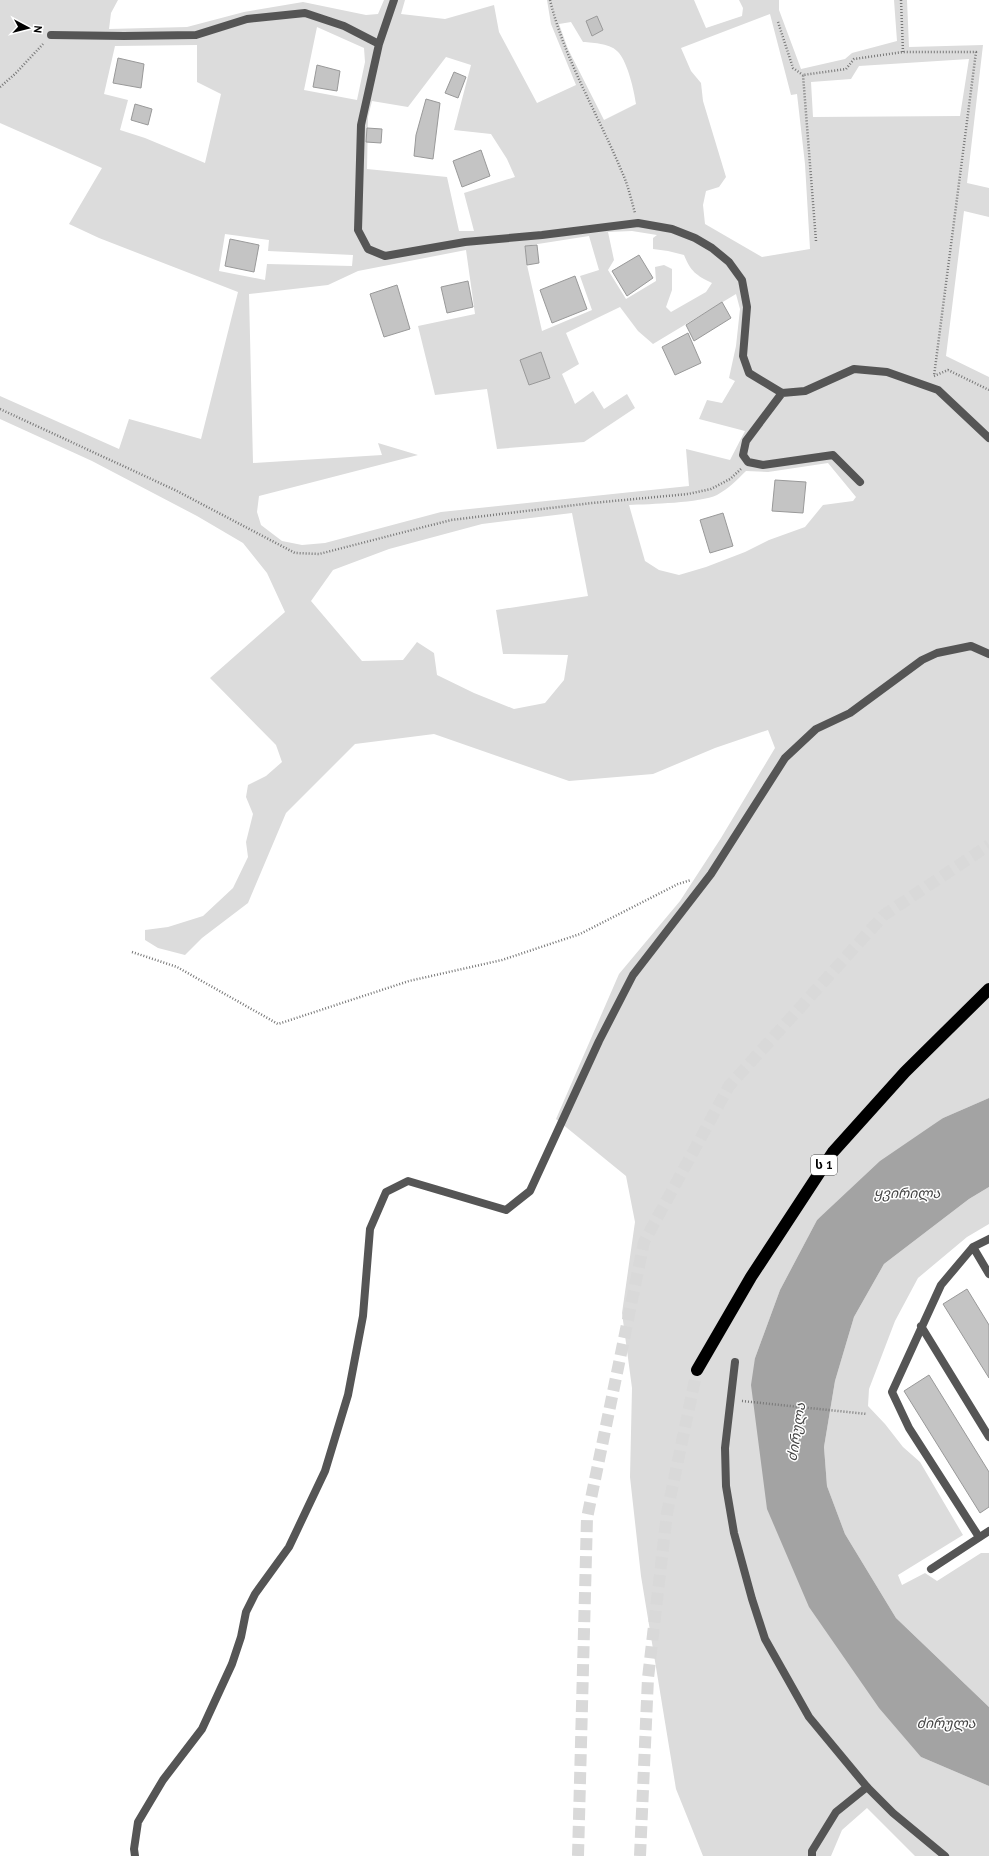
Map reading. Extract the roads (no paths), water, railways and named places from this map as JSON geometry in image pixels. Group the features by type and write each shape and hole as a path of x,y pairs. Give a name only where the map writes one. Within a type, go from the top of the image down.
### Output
{"highway":[{"name":"ს 1","path":"697,1370 751,1278 833,1152 906,1072 989,989"}],"street":[{"path":"394,0 378,44 361,125 358,230 368,249 385,256 465,242 542,235 638,223 672,229 695,238 712,248 729,262 742,280 747,307 743,356 749,372 782,394 805,391 854,369 887,372 938,390 989,438"},
{"path":"51,35 196,35 247,19 306,13 344,26 378,44"},
{"path":"782,394 746,441 742,455 748,462 763,465 833,455 860,482"},
{"path":"135,1856 134,1849 138,1822 163,1780 202,1729 232,1664 242,1637 246,1612 252,1600 289,1547 325,1471 348,1395 363,1316 370,1229 386,1192 408,1181 506,1210 530,1191 599,1041 633,975 711,874 785,758 816,729 850,713 922,660 937,652 971,646 989,654"},
{"path":"979,1537 909,1428 892,1392 920,1326 941,1284 973,1248 989,1239"},
{"path":"973,1248 989,1274"},
{"path":"920,1326 989,1437"},
{"path":"735,1362 725,1448 726,1486 734,1533 752,1599 765,1639 810,1717 867,1787 893,1813 945,1856"},
{"path":"931,1569 989,1531"},
{"path":"812,1856 812,1851 836,1812 867,1787"}],"water":[{"path":"989,1098 989,1187 969,1199 884,1264 854,1317 835,1381 824,1447 827,1486 845,1534 896,1618 989,1707 989,1786 921,1757 879,1708 809,1607 767,1509 751,1385 755,1358 780,1290 817,1220 880,1161 943,1118"}],"tunnel":[{"path":"578,1856 587,1518 644,1242 729,1086 884,915 989,845"},
{"path":"640,1856 648,1678 667,1513 697,1370"}],"water label":[{"name":"ყვირილა","path":"907,1193"},
{"name":"ძირულა","path":"796,1432"},
{"name":"ძირულა","path":"946,1723"}]}
